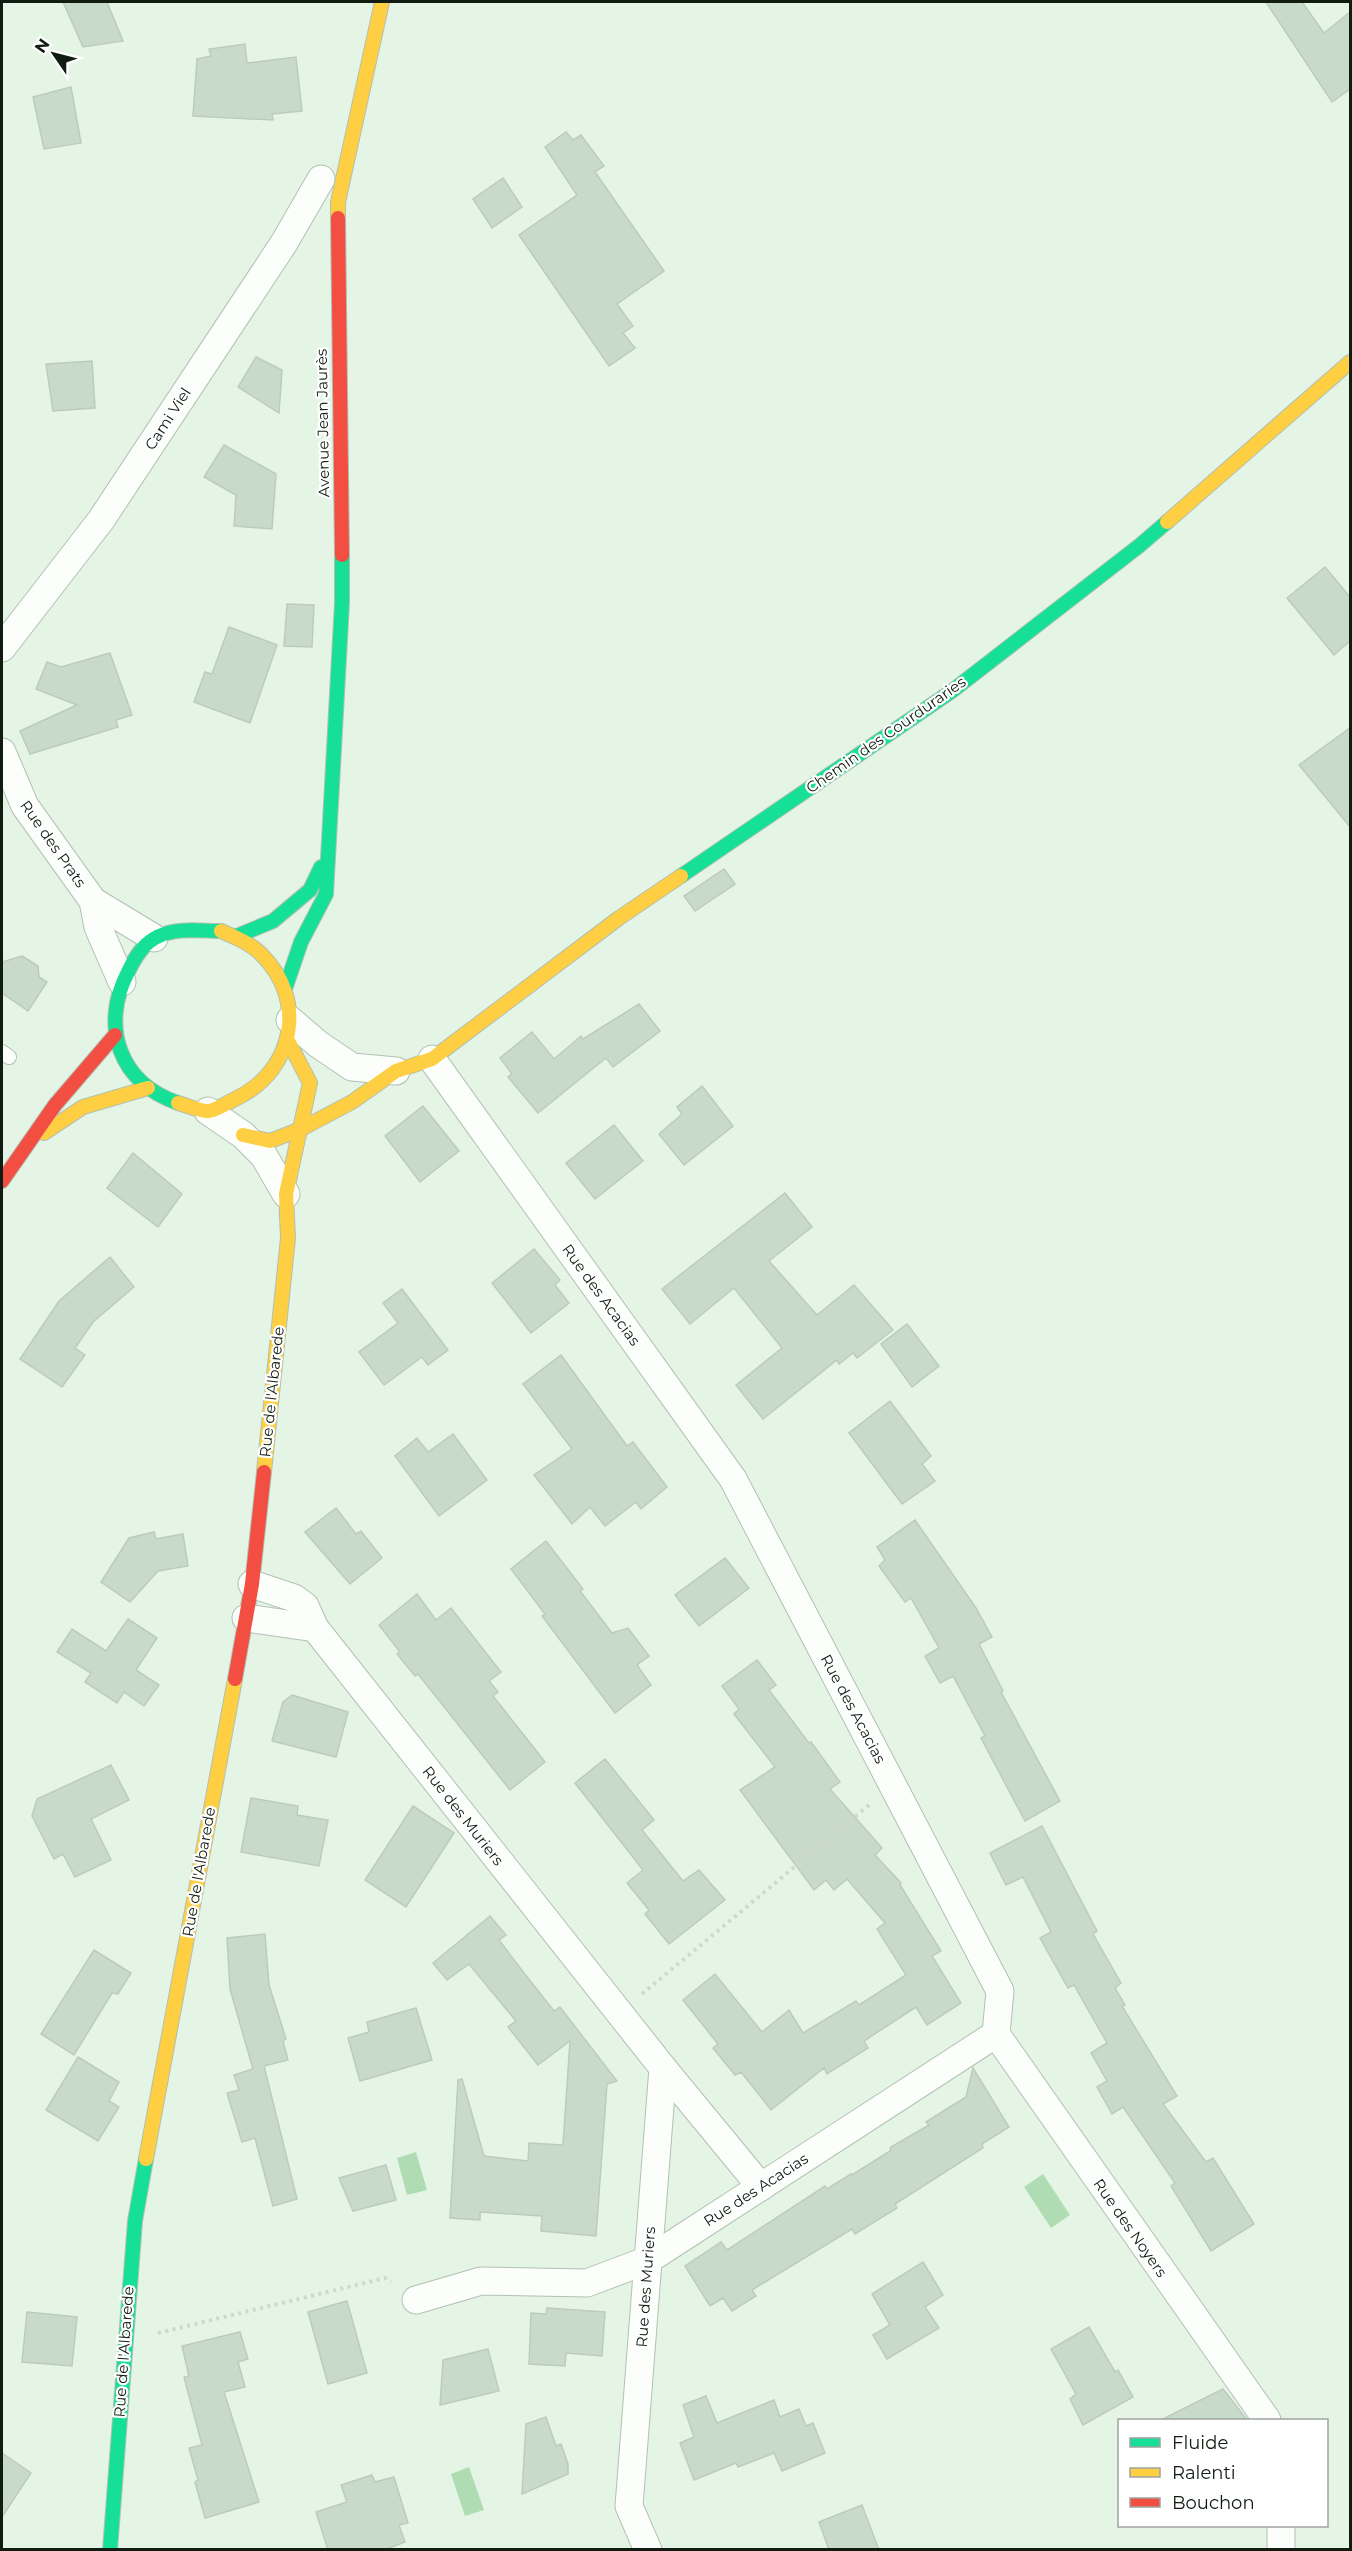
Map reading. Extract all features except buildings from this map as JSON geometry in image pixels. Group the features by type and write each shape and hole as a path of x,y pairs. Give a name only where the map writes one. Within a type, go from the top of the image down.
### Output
{"street":[{"name":"Avenue Jean Jaurès","path":"285,989 301,942 326,894 342,603 338,202 382,2"},
{"name":"Cami Viel","path":"2,648 101,520 284,243 321,179"},
{"name":"Chemin des Courduraries","path":"243,1135 270,1141 301,1129 352,1102 396,1071 432,1059 618,918 952,691 1139,546 1350,362"},
{"name":"Rue des Prats","path":"2,752 25,806 93,901 154,938"},
{"name":"Avenue Jean Jaurès","path":"237,936 273,921 310,890 330,849"},
{"name":"Rue des Prats","path":"93,901 98,927 122,982"},
{"path":"221,931 237,936 262,953 275,968 285,989 289,1029 273,1070 255,1088 208,1111 176,1102 148,1088 125,1062 115,1035 113,1016 122,982 136,958 154,938 178,932 221,931"},
{"name":"Chemin des Courduraries","path":"289,1029 318,1044 352,1067 396,1071"},
{"name":"Rue de l'Albarede","path":"110,2550 135,2221 252,1584 288,1238 286,1194 310,1083 289,1029"},
{"path":"2,1181 25,1146 86,1065 115,1035"},
{"name":"Rue des Acacias","path":"416,2300 481,2280 587,2283 648,2260 996,2034 1000,1991 734,1479 432,1059"},
{"path":"25,1146 83,1107 148,1088"},
{"name":"Rue de l'Albarede","path":"208,1111 243,1135 264,1156 286,1194"},
{"name":"Rue des Muriers","path":"252,1584 294,1598 305,1606 315,1628 663,2068 761,2187"},
{"path":"246,1618 315,1628"},
{"name":"Rue des Noyers","path":"996,2034 1266,2419"},
{"name":"Rue des Muriers","path":"648,2550 629,2506 663,2068"},
{"path":"1281,2527 1281,2550"}],"path":[{"path":"619,2012 893,1785"},
{"path":"125,2341 385,2278 416,2300"}],"shaded area":[{"path":"416,2152 427,2190 407,2195 397,2158"},
{"path":"1043,2174 1070,2215 1051,2228 1024,2187"},
{"path":"469,2467 484,2510 465,2516 451,2474"}],"traffic: fast":[{"path":"681,876 952,691 1167,522"},
{"path":"285,989 301,942 326,894 342,603 342,555"},
{"path":"237,936 273,921 310,890 321,867"},
{"path":"178,1103 158,1094 141,1082 129,1067 120,1050 116,1032 116,1012 120,992 136,957 152,940 172,932 221,931"},
{"path":"110,2550 135,2221 146,2159"}],"traffic: slow":[{"path":"338,218 338,202 382,2"},
{"path":"1167,522 1350,362"},
{"path":"243,1135 270,1141 301,1129 352,1102 396,1071 432,1059 619,918 681,876"},
{"path":"178,1103 209,1111 239,1097 258,1084 273,1069 283,1051 288,1032 289,1011 285,991 276,972 252,947 221,931"},
{"path":"264,1472 288,1238 286,1194 310,1083 287,1039"},
{"path":"44,1133 83,1107 148,1088"},
{"path":"146,2159 235,1679"}],"traffic: jam":[{"path":"338,218 342,555"},
{"path":"2,1181 55,1105 115,1035"},
{"path":"235,1679 252,1584 264,1472"}]}
